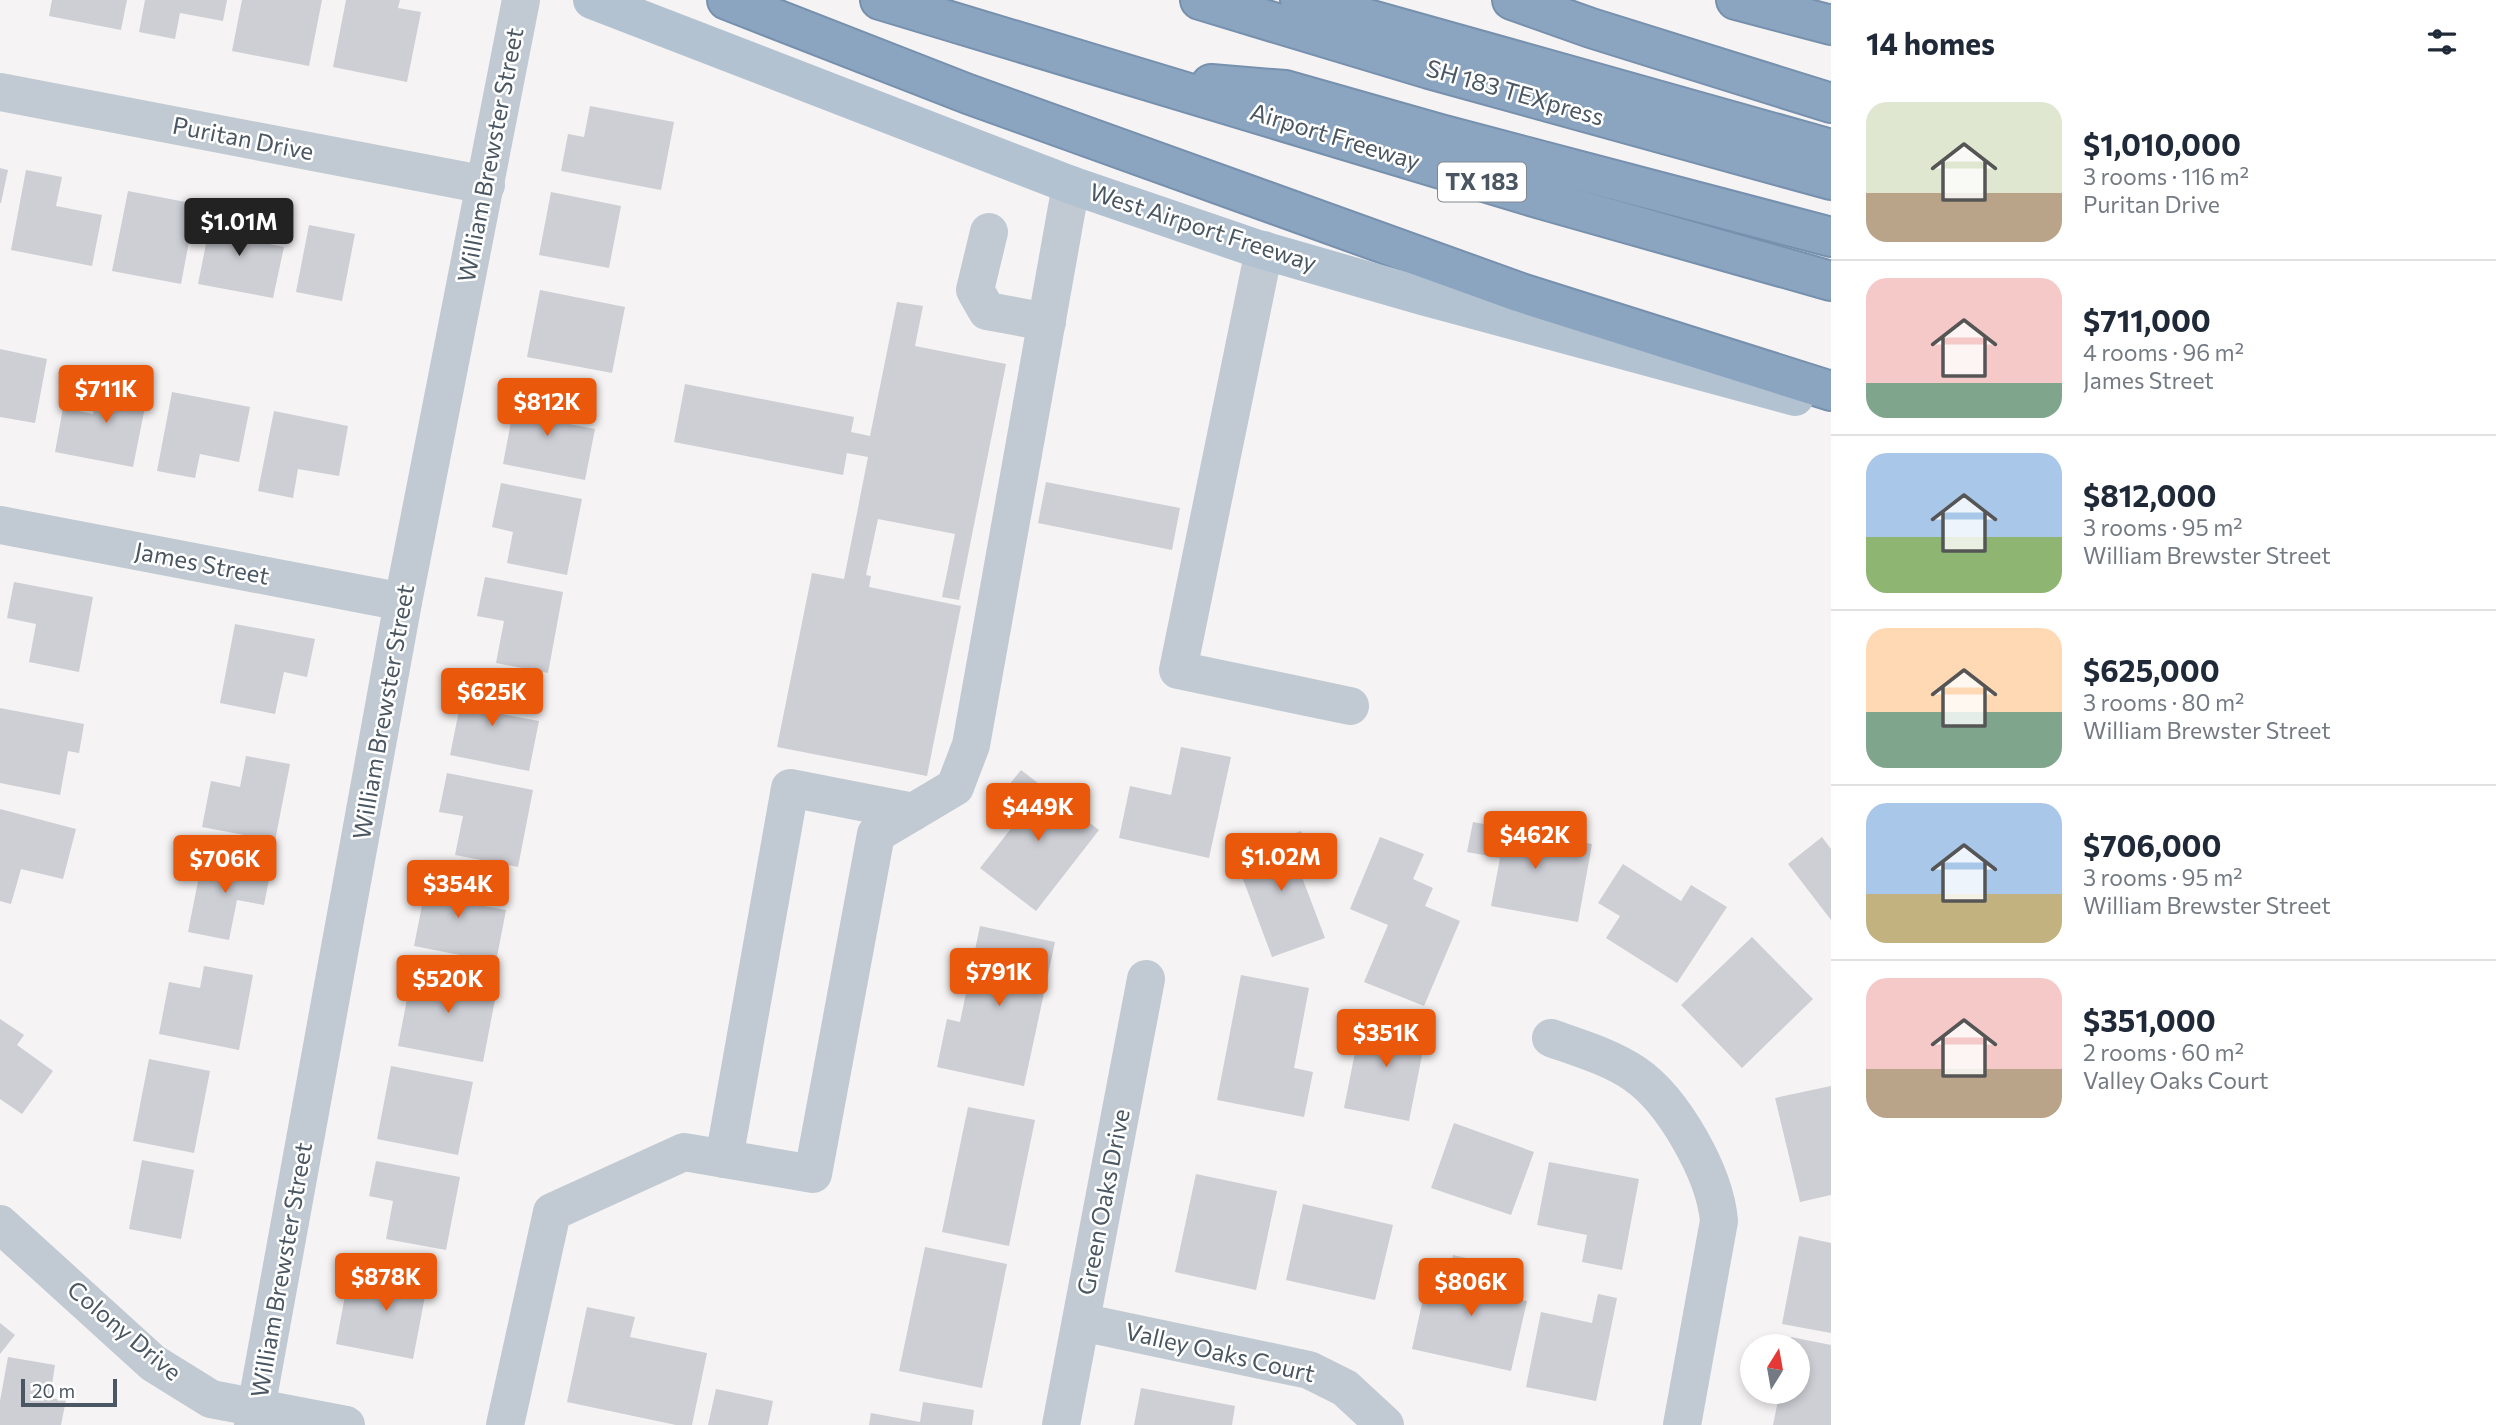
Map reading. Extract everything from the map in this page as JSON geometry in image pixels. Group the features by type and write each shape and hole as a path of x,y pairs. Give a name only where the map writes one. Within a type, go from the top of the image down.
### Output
{"highway":[{"path":"727,0 981,98 1521,293 1831,391"},
{"name":"Airport Freeway","path":"880,0 1544,200 1831,281"},
{"name":"SH 183 TEXpress","path":"1200,0 1467,80 1831,180"},
{"name":"SH 183 TEXpress","path":"1300,0 1831,149"},
{"path":"1511,0 1591,28 1831,103"},
{"path":"1736,0 1831,25"},
{"path":"1135,78 1286,90 1440,134 1831,237"}],"main road":[{"name":"West Airport Freeway","path":"592,0 1071,185 1264,250 1525,325 1831,407"}],"street":[{"name":"William Brewster Street","path":"255,1417 403,602 520,0"},
{"name":"Puritan Drive","path":"0,92 486,185"},
{"path":"505,1425 552,1212 684,1152 813,1174 876,834 956,787 971,745 1071,185"},
{"path":"989,232 975,290 987,311 1047,322"},
{"path":"1264,250 1178,670 1350,706"},
{"name":"James Street","path":"0,525 403,602"},
{"path":"724,1159 790,788 913,812"},
{"name":"Green Oaks Drive","path":"1061,1425 1146,979"},
{"path":"1550,1038 1595,1054 1634,1073 1654,1090 1708,1172 1717,1200 1719,1221 1682,1425"},
{"name":"Colony Drive","path":"0,1224 153,1363 211,1399 255,1417 346,1425"},
{"name":"Valley Oaks Court","path":"1081,1322 1309,1370 1345,1388 1385,1425"}],"building":[{"path":"52,0 127,0 121,30 49,16"},
{"path":"145,0 227,0 223,21 180,13 175,39 139,32"},
{"path":"242,0 322,0 309,66 232,51"},
{"path":"346,0 400,0 398,8 421,12 407,82 333,67"},
{"path":"590,106 674,122 661,190 561,171 568,134 584,137"},
{"path":"0,168 8,170 1,203 0,203"},
{"path":"26,170 62,177 56,206 102,215 92,266 11,250"},
{"path":"128,191 196,204 181,284 112,271"},
{"path":"551,192 621,206 609,268 539,255"},
{"path":"213,209 248,216 244,239 284,247 273,298 198,284"},
{"path":"309,225 355,234 342,301 296,292"},
{"path":"540,290 625,307 612,373 527,357"},
{"path":"897,302 923,306 915,346 1006,364 959,600 942,597 955,534 878,519 866,575 871,576 869,587 961,606 927,776 777,747 812,573 844,579 868,457 847,453 843,475 674,442 685,384 854,417 851,432 870,436"},
{"path":"0,349 47,359 35,423 0,417"},
{"path":"100,378 149,387 133,467 55,452 63,408 93,414"},
{"path":"517,390 564,399 559,422 595,429 585,480 503,464"},
{"path":"172,392 250,407 239,462 200,454 195,478 157,471"},
{"path":"274,411 348,426 339,476 298,469 293,498 258,491"},
{"path":"1046,482 1180,508 1172,550 1038,523"},
{"path":"501,483 582,499 567,575 507,563 513,532 492,527"},
{"path":"485,577 563,592 548,673 496,663 504,621 477,616"},
{"path":"14,582 93,597 79,672 29,662 36,624 7,618"},
{"path":"235,624 315,639 307,677 284,672 275,714 220,703"},
{"path":"466,676 508,685 502,714 539,721 529,771 450,755"},
{"path":"0,708 84,724 79,753 68,751 60,795 0,783"},
{"path":"1181,747 1231,757 1209,858 1119,838 1130,786 1171,795"},
{"path":"246,756 290,764 275,841 202,827 211,781 240,787"},
{"path":"1021,770 1099,830 1036,911 980,868 1024,812 1001,795"},
{"path":"447,773 533,790 518,867 455,855 463,816 439,812"},
{"path":"0,809 76,829 63,879 21,869 11,904 0,901"},
{"path":"1473,822 1592,844 1578,922 1491,906 1500,858 1467,852"},
{"path":"1301,831 1314,867 1300,872 1325,938 1272,957 1234,855"},
{"path":"1380,837 1424,854 1413,879 1433,888 1425,906 1460,921 1424,1006 1364,982 1388,925 1350,909"},
{"path":"1822,837 1831,849 1831,920 1788,864"},
{"path":"203,856 271,869 264,905 237,900 229,940 188,932"},
{"path":"1623,864 1681,901 1691,885 1727,907 1677,983 1606,938 1620,916 1598,903"},
{"path":"429,870 472,878 467,903 506,910 496,962 414,946"},
{"path":"980,926 1055,942 1024,1086 937,1067 947,1019 960,1022"},
{"path":"1752,937 1813,999 1742,1068 1681,1005"},
{"path":"204,966 253,975 239,1050 159,1034 169,982 200,988"},
{"path":"413,968 498,984 483,1062 398,1046"},
{"path":"1241,975 1309,988 1294,1068 1313,1072 1304,1117 1217,1100"},
{"path":"1362,1017 1427,1030 1409,1121 1344,1108"},
{"path":"0,1019 24,1035 17,1045 53,1071 22,1114 0,1099"},
{"path":"149,1059 210,1071 194,1153 133,1141"},
{"path":"391,1066 473,1082 458,1155 377,1139"},
{"path":"1831,1086 1831,1195 1800,1202 1775,1098"},
{"path":"968,1107 1035,1120 1009,1246 942,1232"},
{"path":"1454,1123 1534,1152 1511,1215 1431,1188"},
{"path":"142,1160 194,1170 181,1239 129,1229"},
{"path":"376,1161 460,1177 446,1250 386,1239 393,1201 369,1196"},
{"path":"1549,1162 1639,1179 1622,1270 1582,1262 1587,1235 1537,1225"},
{"path":"1196,1174 1277,1191 1256,1290 1175,1272"},
{"path":"1303,1204 1393,1225 1375,1300 1286,1280"},
{"path":"1799,1236 1831,1243 1831,1333 1782,1324"},
{"path":"925,1247 1007,1264 982,1388 899,1371"},
{"path":"1453,1255 1497,1265 1491,1293 1527,1301 1511,1371 1412,1349 1424,1294 1443,1298"},
{"path":"386,1261 430,1270 413,1359 336,1344 347,1285 379,1292"},
{"path":"1598,1294 1617,1298 1596,1401 1526,1387 1541,1312 1592,1323"},
{"path":"587,1307 635,1317 630,1337 707,1353 692,1425 676,1425 567,1402"},
{"path":"0,1323 15,1335 0,1354"},
{"path":"1810,1341 1831,1345 1831,1425 1773,1425 1777,1404 1810,1404"},
{"path":"8,1357 55,1365 50,1398 66,1400 61,1425 0,1425 0,1401"},
{"path":"1141,1388 1235,1406 1232,1425 1134,1425"},
{"path":"716,1389 773,1401 768,1425 708,1425"},
{"path":"923,1402 974,1410 972,1425 869,1425 871,1413 920,1422"}]}
